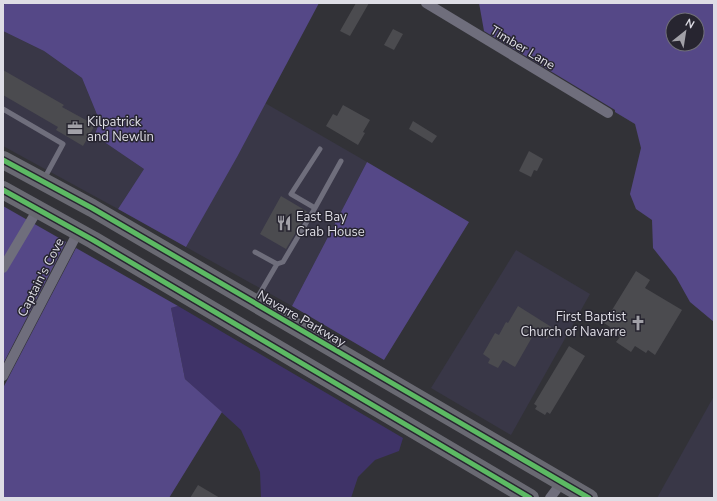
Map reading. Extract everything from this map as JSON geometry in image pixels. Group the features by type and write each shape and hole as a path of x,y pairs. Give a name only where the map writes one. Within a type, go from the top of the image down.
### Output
{"highway":[{"name":"Navarre Parkway","path":"3,160 92,208 255,303 559,490 589,498"},
{"path":"3,190 78,232 530,498"}],"street":[{"name":"Timber Lane","path":"426,3 608,113"},
{"path":"3,268 38,209"},
{"name":"Captain's Cove","path":"3,376 78,232"},
{"path":"550,498 559,490"}],"lane":[{"path":"3,109 63,144 43,182"},
{"path":"315,208 291,194 320,148"},
{"path":"255,303 277,264 283,262 341,161"},
{"path":"255,252 277,264"}],"shaded area":[{"path":"5,3 319,3 237,157 186,247 118,209 144,169 94,135 97,129 98,117 82,78 44,51 3,31 3,7"},
{"path":"479,3 714,3 714,322 690,302 676,277 653,248 652,220 636,209 630,194 641,148 635,124 615,112 615,110 484,31"},
{"path":"3,31 44,51 82,78 98,117 97,129 94,135 144,169 118,209 3,146"},
{"path":"265,103 367,162 292,306 186,247"},
{"path":"367,162 469,222 384,360 292,306"},
{"path":"3,206 66,242 3,364"},
{"path":"76,248 178,306 171,308 185,379 222,412 169,498 3,498 3,388"},
{"path":"516,250 590,294 511,435 431,388"},
{"path":"178,306 403,438 399,451 375,460 358,477 351,498 261,498 260,472 241,430 185,379 171,308"},
{"path":"714,396 714,498 657,498"}],"building":[{"path":"356,3 369,3 350,36 340,31"},
{"path":"393,29 403,34 394,50 384,45"},
{"path":"3,70 64,105 62,107 95,125 83,146 56,130 58,127 3,95"},
{"path":"343,105 370,120 358,145 326,126 333,114 337,116"},
{"path":"413,121 437,136 432,143 409,129"},
{"path":"529,151 543,159 537,171 534,170 531,177 519,171"},
{"name":"East Bay Crab House","path":"281,196 308,212 286,249 260,234"},
{"path":"636,271 650,280 645,288 682,310 655,355 648,350 646,353 635,346 631,352 616,342 620,337 609,330 610,327 604,323"},
{"path":"518,306 553,328 547,339 535,332 515,367 503,360 498,368 488,363 490,359 483,354 495,333 499,335 506,322 508,323"},
{"path":"569,346 585,356 550,414 547,412 545,415 535,409 537,406 534,404"},
{"path":"198,485 220,498 190,498"}],"cycle path":[{"path":"3,160 92,208 589,498"},
{"path":"3,190 93,240 530,498"}],"place":[{"name":"Kilpatrick and Newlin","path":"75,128"},
{"name":"East Bay Crab House","path":"284,223"},
{"name":"First Baptist Church of Navarre","path":"638,323"}]}
